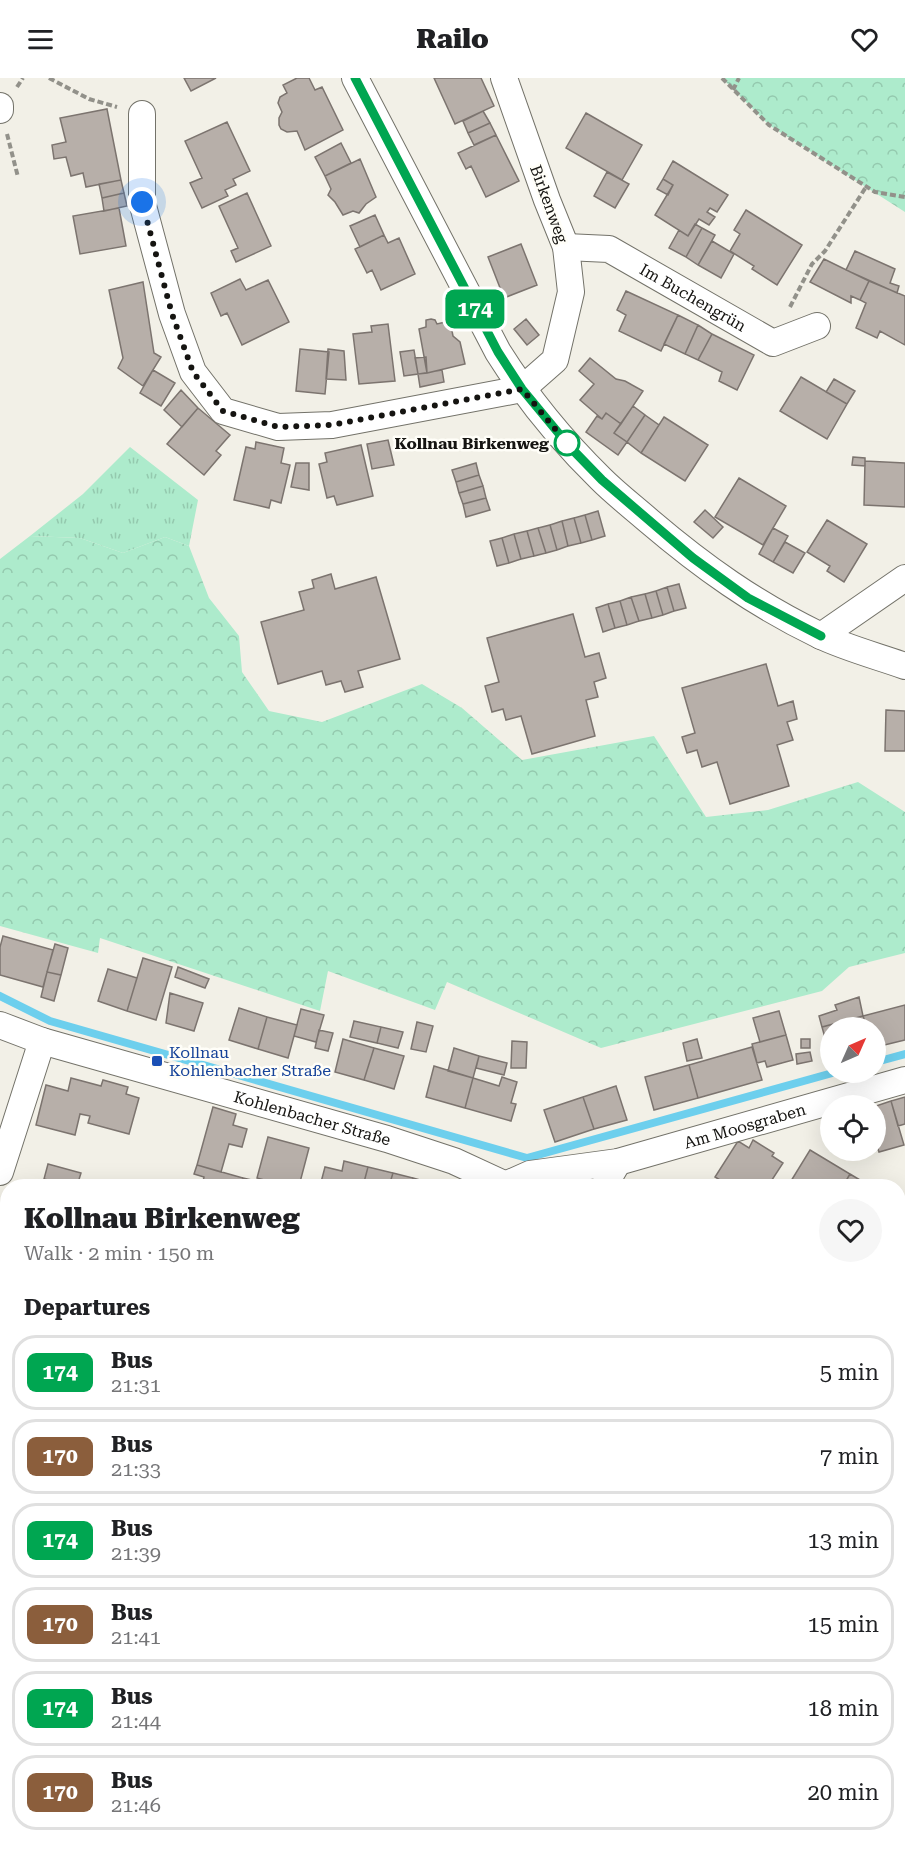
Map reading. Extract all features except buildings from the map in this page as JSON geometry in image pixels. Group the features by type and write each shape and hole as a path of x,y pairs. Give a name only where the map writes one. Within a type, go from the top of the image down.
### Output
{"street":[{"path":"355,78 498,352 522,389 570,447 602,480 693,558 748,598 821,636 905,666"},
{"name":"Birkenweg","path":"504,78 566,247 571,292 555,360 522,389"},
{"path":"142,114 142,202 172,314 193,372 223,411 278,427 332,425 522,389"},
{"name":"Im Buchengrün","path":"566,247 609,249 773,343"},
{"path":"773,343 817,326"},
{"path":"821,636 905,578"},
{"name":"Kohlenbacher Straße","path":"0,1025 42,1041 387,1139 454,1161 492,1179"},
{"path":"0,1172 42,1041"},
{"name":"Am Moosgraben","path":"520,1179 530,1174 618,1162 905,1080"},
{"path":"608,1179 618,1162"}],"path":[{"path":"49,78 89,99 142,114"},
{"path":"722,78 769,125 875,192 905,197"},
{"path":"733,90 739,78"},
{"path":"0,109 18,177"},
{"path":"773,343 812,264 825,251 866,187"}],"green space":[{"path":"722,78 905,78 905,212 769,125"},
{"path":"130,447 198,500 189,546 165,537 123,553 80,538 30,536 83,494"},
{"path":"30,536 80,538 123,553 165,537 189,546 209,598 239,636 242,672 269,711 322,722 422,684 462,708 522,760 654,736 706,817 768,810 858,782 905,812 905,953 849,967 822,991 601,1048 447,982 435,1010 328,971 320,1011 100,938 98,953 0,926 0,559"}],"waterway":[{"path":"0,996 50,1021 527,1158 820,1076"},
{"path":"886,1059 905,1054"}],"bus line":[{"name":"174","path":"355,78 498,352 522,389 570,447 602,480 693,558 748,598 821,636"}],"place":[{"name":"Kollnau Birkenweg","path":"567,443"},
{"name":"Kollnau Kohlenbacher Straße","path":"157,1061"}],"route":[{"path":"142,202 172,314 193,372 223,411 278,427 332,425 522,389 570,447 567,443"}]}
